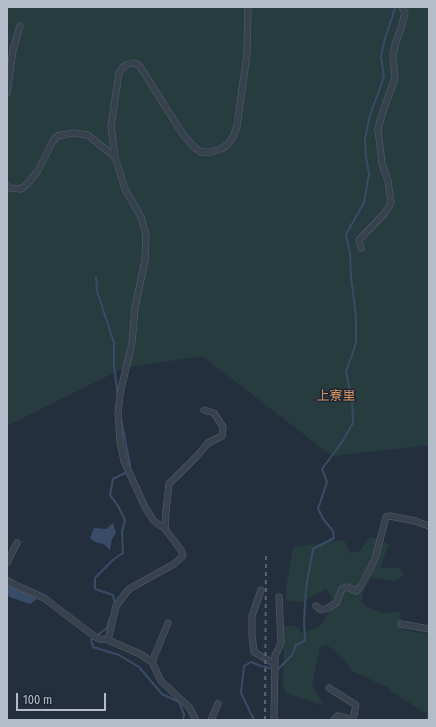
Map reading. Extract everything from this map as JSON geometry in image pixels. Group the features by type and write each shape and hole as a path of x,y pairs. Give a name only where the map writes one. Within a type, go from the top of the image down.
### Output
{"street":[{"path":"108,640 116,606 129,589 174,564 183,556 181,550 165,529 153,520 145,507 124,461 120,441 118,414 120,394 132,344 135,308 145,260 146,236 141,217 125,189 114,157 112,126 119,73 123,66 133,63 142,68 184,136 201,152 211,152 220,149 227,145 233,137 237,126 247,54 248,7"},
{"path":"361,248 359,240 385,213 391,202 388,181 382,164 378,129 395,78 393,56 394,45 405,13 402,7"},
{"path":"7,93 13,50 20,26"},
{"path":"7,186 9,188 21,188 27,184 37,172 57,136 73,133 88,135 114,157"},
{"path":"165,529 169,484 196,457 208,442 222,436 223,427 214,413 204,410"},
{"path":"316,606 321,610 328,608 336,603 342,589 347,587 356,591 361,586 375,559 386,517 390,516 415,521 429,526"},
{"path":"7,563 17,543"},
{"path":"7,580 44,598 99,639 108,640 140,654 152,662 162,681 189,707 196,720"},
{"path":"260,590 252,616 254,652 275,664"},
{"path":"274,720 275,656 282,643 279,597"},
{"path":"152,662 168,623"},
{"path":"402,624 429,629"},
{"path":"328,688 356,705 353,720 338,716 334,720"},
{"path":"211,720 218,704"}],"green space":[{"path":"7,7 429,7 429,445 332,456 202,356 124,368 7,426"},
{"path":"369,538 377,538 389,544 380,568 400,568 405,574 394,581 367,577 361,602 382,613 400,612 403,630 429,634 429,720 426,720 427,714 387,687 352,671 346,661 327,645 320,647 312,685 323,705 287,694 283,686 284,626 295,626 303,633 320,626 333,605 333,599 326,589 302,602 286,601 286,589 293,547 344,540 350,553 360,551"}],"water":[{"path":"113,523 116,533 112,539 110,550 104,544 95,542 90,538 94,528 106,529"},
{"path":"7,583 37,599 30,604 10,597 7,594"}],"waterway":[{"path":"277,670 292,655 296,645 305,641 304,622 306,588 313,549 334,538 333,531 324,520 318,509 327,482 322,469 342,442 353,423 352,400 346,372 356,343 356,317 351,277 350,253 346,234 364,203 369,174 365,139 370,115 384,77 381,56 395,7"},
{"path":"96,277 97,291 114,343 114,367 118,395"},
{"path":"115,604 113,595 95,589 95,578 114,559 123,553 122,532 125,520 118,506 110,495 113,479 125,473 130,465 121,419"},
{"path":"110,618 107,628 91,640 93,647 119,655 139,667 162,694 179,702 184,714 183,720"},
{"path":"254,720 241,693 244,666 251,662 270,668"}],"railway":[{"path":"265,720 266,554"}],"district":[{"name":"上寮里","path":"336,396"}]}
